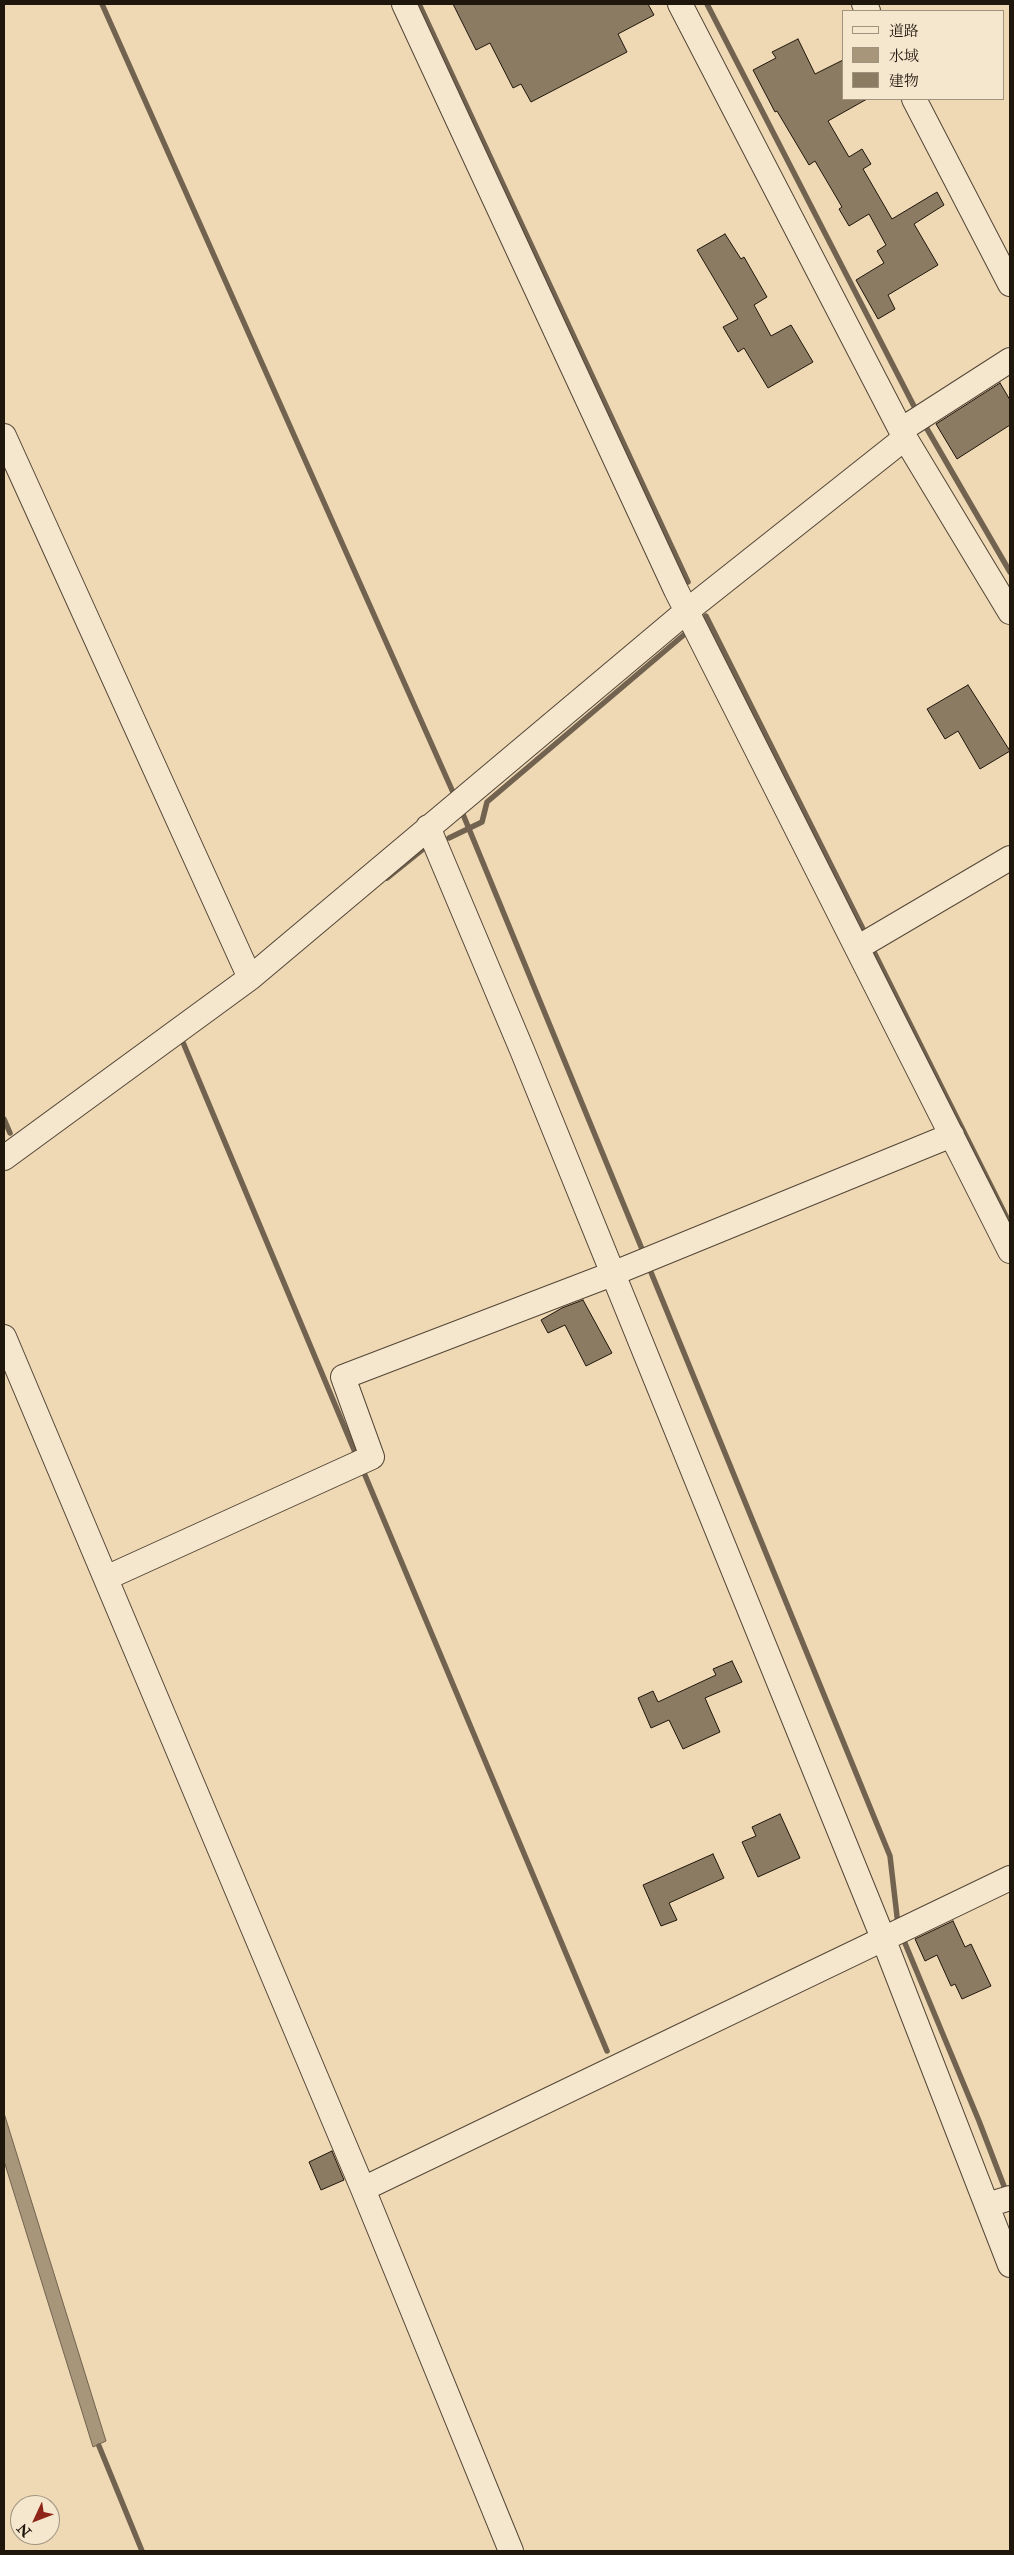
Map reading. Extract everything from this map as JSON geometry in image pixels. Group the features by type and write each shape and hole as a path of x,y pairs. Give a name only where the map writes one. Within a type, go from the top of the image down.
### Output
{"street":[{"path":"404,4 688,610 1010,1251"},
{"path":"680,4 912,425 1010,612"},
{"path":"915,100 1010,284"},
{"path":"4,1158 250,978 472,790 912,425 1010,360"},
{"path":"4,436 250,978"},
{"path":"437,820 612,1274 895,1932 998,2202 1010,2265"},
{"path":"857,948 1010,858"},
{"path":"106,1578 372,1457 344,1378 612,1274 952,1135"},
{"path":"4,1337 363,2189 511,2551"},
{"path":"363,2189 1010,1878"}],"water":[{"path":"4,2113 106,2441 93,2447 4,2161"}],"building":[{"path":"453,4 648,4 654,15 618,34 627,52 531,102 521,84 513,88 490,43 476,50"},
{"path":"798,39 815,74 842,60 842,100 865,100 828,121 849,157 862,149 871,164 863,169 892,219 937,192 944,205 914,224 938,265 888,295 895,309 878,319 856,280 884,263 877,251 886,245 869,214 849,226 839,209 842,207 815,161 809,165 777,111 775,112 753,70 776,58 772,52"},
{"path":"725,234 741,259 744,257 767,297 754,305 771,336 791,325 813,362 768,388 744,348 738,352 723,327 738,319 697,250"},
{"path":"1000,383 1010,400 1010,425 957,459 936,424"},
{"path":"968,685 1010,751 980,769 958,731 945,739 927,709"},
{"path":"583,1300 612,1353 586,1366 565,1325 548,1333 541,1320 562,1308"},
{"path":"732,1661 742,1682 705,1698 720,1732 683,1749 669,1720 651,1728 638,1698 653,1691 658,1702 716,1675 713,1669"},
{"path":"780,1814 800,1858 758,1877 742,1842 756,1836 752,1827"},
{"path":"713,1854 724,1878 669,1903 677,1920 661,1926 643,1885"},
{"path":"953,1921 965,1947 971,1944 991,1986 962,1999 955,1984 951,1986 937,1955 925,1961 915,1939"},
{"path":"332,2151 344,2180 321,2190 309,2162"}],"waterway":[{"path":"102,4 456,799"},
{"path":"419,4 688,582"},
{"path":"707,4 917,412"},
{"path":"923,422 1010,572"},
{"path":"706,616 864,931"},
{"path":"449,838 482,822 487,802 686,633"},
{"path":"460,807 644,1254"},
{"path":"387,878 423,849"},
{"path":"873,950 1010,1224"},
{"path":"185,1038 182,1040 357,1457"},
{"path":"4,1119 10,1133"},
{"path":"648,1265 890,1856 898,1925"},
{"path":"362,1468 607,2051"},
{"path":"902,1936 979,2121 1007,2194"},
{"path":"99,2446 142,2551"}]}
